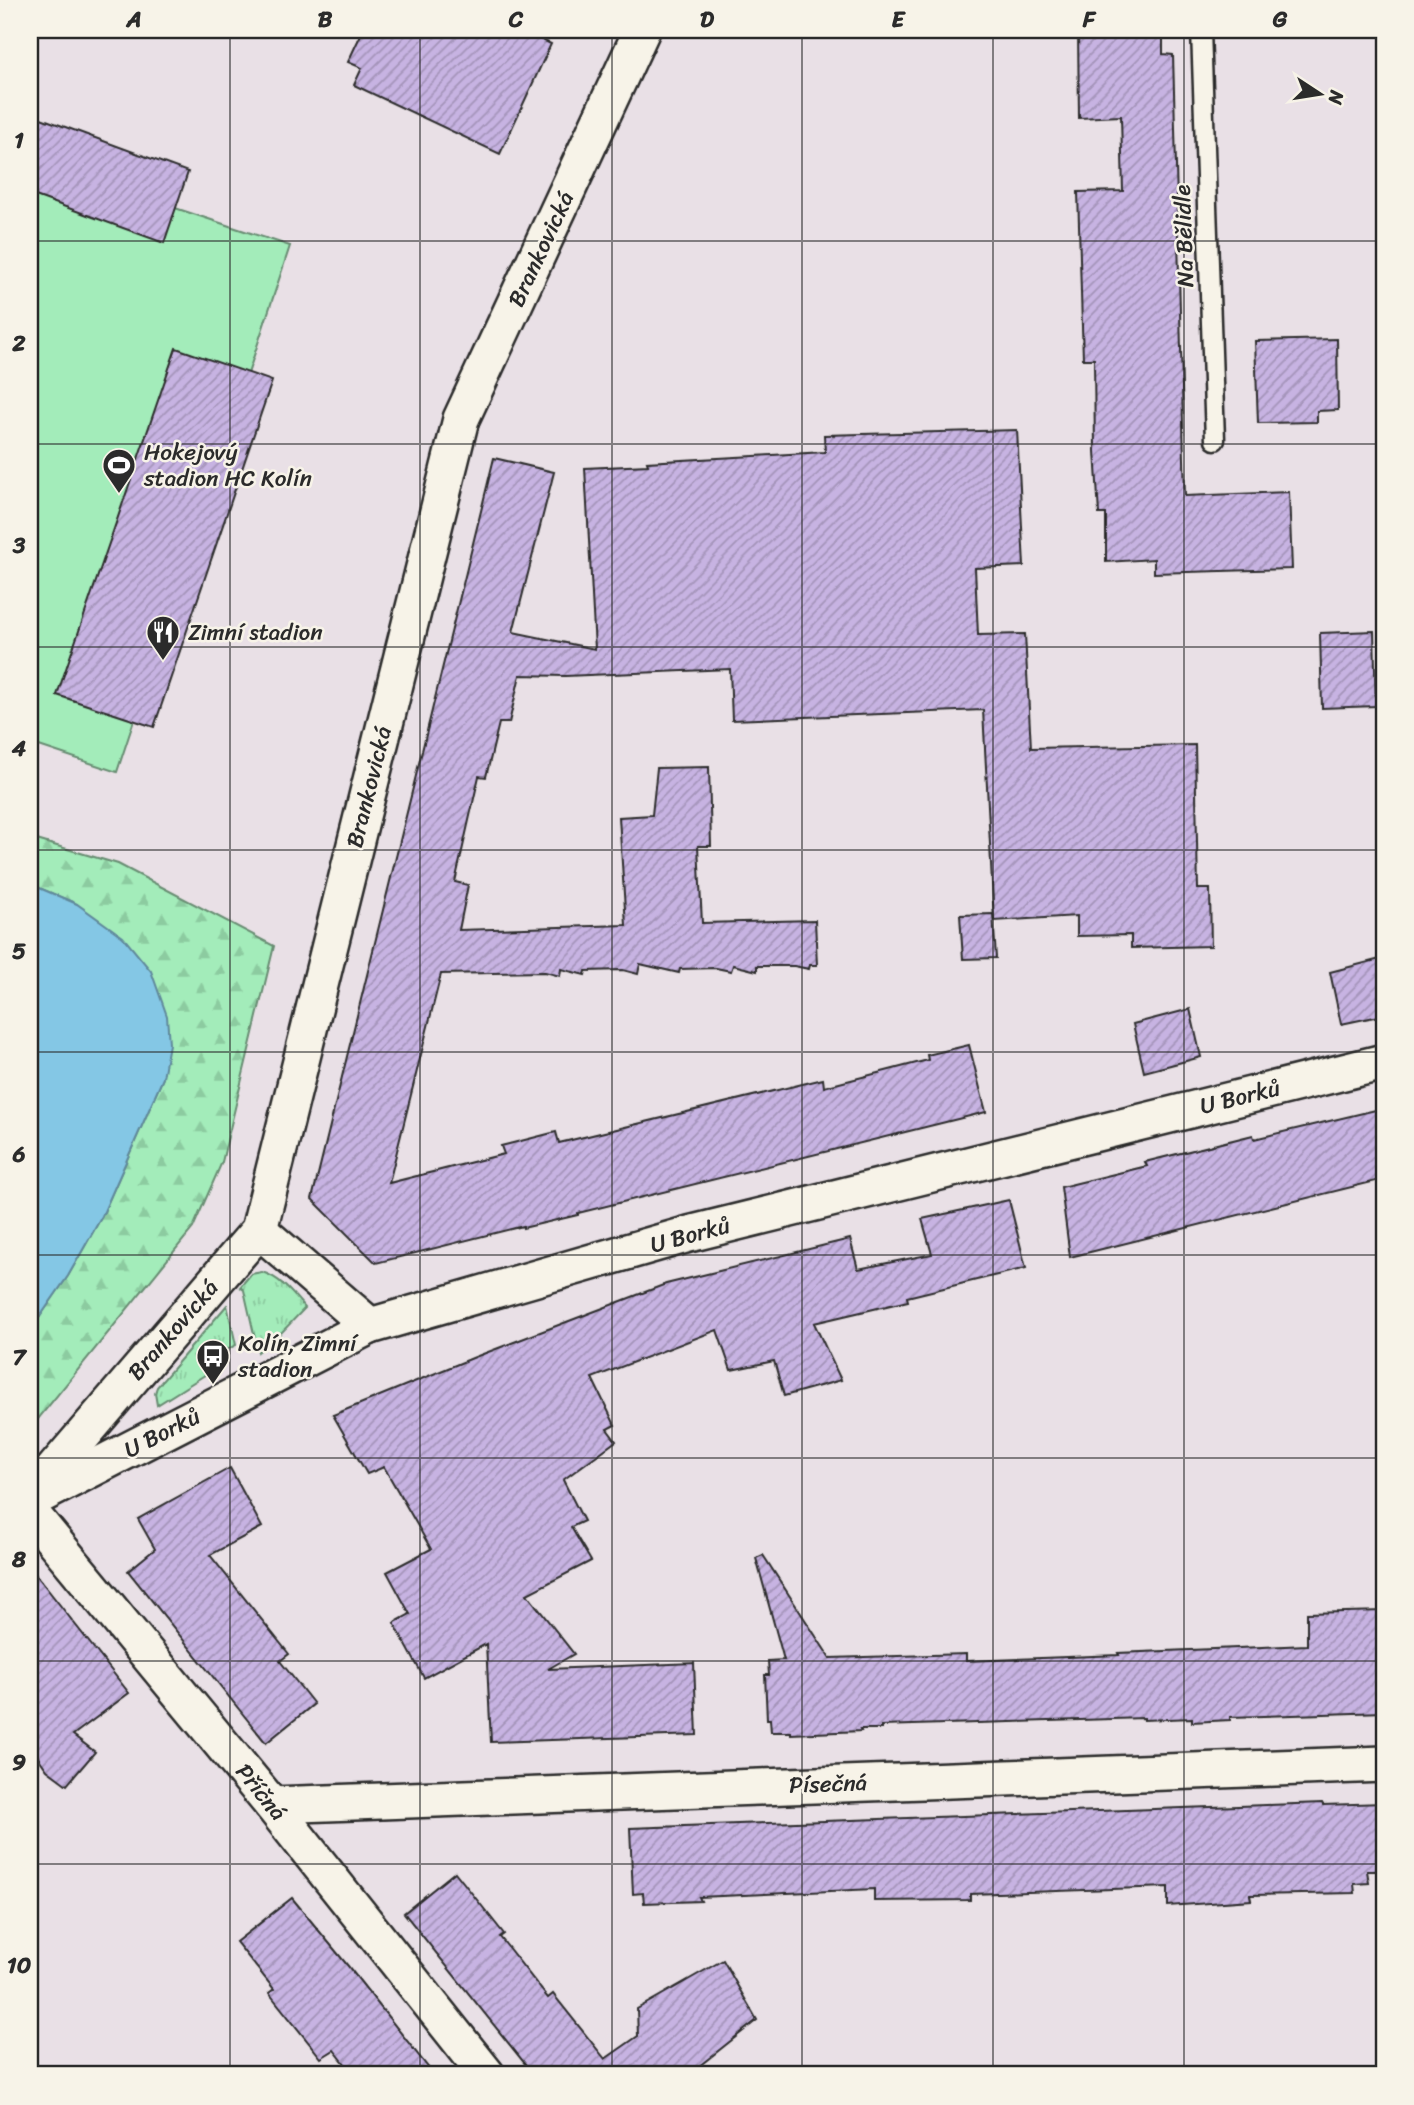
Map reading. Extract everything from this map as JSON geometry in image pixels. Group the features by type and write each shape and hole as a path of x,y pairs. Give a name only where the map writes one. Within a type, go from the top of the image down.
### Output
{"street":[{"name":"Brankovická","path":"30,1499 258,1230 461,419 642,30"},
{"name":"U Borků","path":"30,1499 370,1326 689,1234 1384,1062"},
{"path":"258,1230 370,1326"},
{"name":"Příčná","path":"30,1512 272,1804 487,2075"},
{"name":"Písečná","path":"272,1804 1384,1764"}],"lane":[{"name":"Na Bělidle","path":"1201,30 1215,440"}],"green space":[{"name":"Hokejový stadion HC Kolín","path":"30,160 290,246 117,772 30,743"},
{"path":"30,838 118,864 274,946 222,1162 193,1228 30,1429 30,1331 68,1276 102,1216 163,1078 77,904 30,884"},
{"path":"262,1272 281,1282 305,1308 258,1352 244,1290 240,1287 251,1274"},
{"path":"227,1305 236,1345 211,1358 216,1368 157,1405 157,1387"}],"water":[{"path":"30,884 77,904 123,937 151,971 167,1016 169,1044 163,1078 102,1216 68,1276 30,1331"}],"building":[{"path":"363,30 521,30 551,44 500,154 354,85 362,68 348,62"},
{"path":"1078,30 1163,30 1163,54 1173,55 1185,496 1289,492 1292,569 1154,573 1154,559 1106,562 1106,514 1099,514 1095,451 1094,359 1083,359 1078,192 1123,191 1121,116 1079,118"},
{"path":"30,114 188,172 164,243 30,194"},
{"path":"1337,339 1338,410 1317,411 1317,422 1258,423 1255,341"},
{"path":"176,348 272,381 154,727 57,695"},
{"path":"1017,430 1024,566 975,568 978,635 1025,634 1031,748 1195,745 1198,889 1210,889 1211,946 1131,948 1131,935 1077,936 1077,916 994,921 983,710 732,720 730,669 565,676 520,675 509,723 499,723 486,777 479,776 455,882 468,885 459,930 626,925 619,817 652,815 657,768 709,767 711,846 698,846 702,923 815,920 817,965 810,965 809,969 794,966 757,966 757,971 733,965 731,971 716,968 680,969 679,973 640,964 638,974 623,970 586,971 585,975 561,969 560,976 545,972 441,974 389,1183 504,1154 501,1146 556,1132 559,1143 823,1079 824,1087 928,1060 927,1055 969,1045 986,1112 376,1263 312,1199 494,458 554,472 513,632 595,649 585,468 825,452 824,435"},
{"path":"1374,631 1376,706 1322,708 1320,633"},
{"path":"993,914 996,958 963,959 960,915"},
{"path":"1384,958 1384,1015 1341,1024 1330,972"},
{"path":"1190,1009 1201,1057 1144,1072 1133,1024"},
{"path":"1384,1108 1384,1179 1070,1257 1061,1187 1147,1166 1145,1162 1253,1135 1254,1139"},
{"path":"1009,1200 1026,1268 907,1297 908,1301 814,1323 841,1380 784,1396 774,1361 731,1370 717,1330 592,1378 615,1425 607,1429 616,1441 563,1480 584,1521 571,1527 591,1561 527,1594 574,1654 548,1669 694,1663 697,1735 491,1742 486,1644 424,1678 394,1623 410,1614 387,1572 431,1549 384,1467 367,1474 333,1415 666,1284 850,1239 858,1269 932,1254 922,1219"},
{"path":"230,1468 262,1527 210,1555 289,1654 280,1661 314,1704 266,1743 128,1571 155,1549 138,1519"},
{"path":"763,1555 830,1658 966,1654 966,1661 1307,1645 1307,1613 1384,1611 1384,1712 1230,1717 1230,1720 1192,1722 1192,1718 1144,1718 881,1726 881,1729 860,1729 861,1731 791,1734 771,1732 770,1719 767,1719 765,1675 769,1675 768,1661 784,1660 756,1558"},
{"path":"30,1567 129,1693 73,1735 95,1752 67,1785 47,1770 30,1746"},
{"path":"1384,1803 1384,1871 1367,1871 1369,1883 1354,1884 1355,1893 1250,1895 1251,1900 1168,1906 1168,1887 970,1894 970,1900 874,1901 874,1889 699,1897 701,1901 644,1903 643,1893 633,1894 630,1828"},
{"path":"455,1872 504,1934 500,1937 548,1998 553,1994 605,2059 638,2036 637,2009 723,1960 757,2020 688,2075 534,2075 404,1913"},
{"path":"292,1898 434,2075 354,2075 334,2050 321,2058 269,1993 274,1989 236,1942"}],"place":[{"name":"Hokejový stadion HC Kolín","path":"119,495"},
{"name":"Zimní stadion","path":"163,662"},
{"name":"Kolín, Zimní stadion","path":"213,1386"}]}
